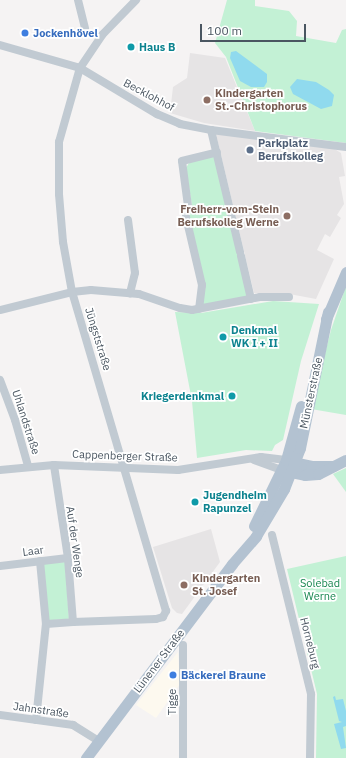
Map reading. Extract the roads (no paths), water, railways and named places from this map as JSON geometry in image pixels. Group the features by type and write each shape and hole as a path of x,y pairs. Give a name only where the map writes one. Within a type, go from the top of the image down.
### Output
{"main road":[{"name":"Münsterstraße","path":"289,467 318,337 346,272"},
{"path":"289,467 341,463"},
{"name":"Lünener Straße","path":"86,758 232,564 289,467"}],"street":[{"path":"78,0 85,28"},
{"name":"Jüngststraße","path":"73,622 156,619 163,617 166,611 72,292 63,242 58,164 62,126 80,68 102,35 136,0"},
{"name":"Becklohhof","path":"0,45 80,68 157,114 180,124 212,130 346,147"},
{"path":"212,130 251,299"},
{"path":"188,206 182,160 217,152"},
{"path":"186,217 202,285 199,309"},
{"path":"128,220 134,273 130,293"},
{"path":"0,310 72,292 130,293 180,308 199,309 251,299 289,297"},
{"name":"Uhlandstraße","path":"1,384 15,420 28,466"},
{"name":"Cappenberger Straße","path":"0,470 28,466 54,465 178,470 261,457 289,467"},
{"name":"Auf der Wenge","path":"54,465 68,558 73,622"},
{"name":"Horneburg","path":"272,535 311,694 310,758"},
{"name":"Laar","path":"0,566 68,558"},
{"path":"36,720 46,624 40,561"},
{"path":"46,624 73,622"},
{"name":"Tigge","path":"183,645 183,758"},
{"name":"Jahnstraße","path":"0,715 73,725 99,741"}],"water":[{"path":"236,51 267,74 267,82 264,87 251,87 240,81 230,58 231,52"},
{"path":"297,79 316,82 329,90 334,95 332,106 321,109 293,94 290,87"},
{"path":"335,696 336,700 343,699 346,711 346,726 343,727 346,748 341,749 334,724 342,722 339,721 333,697"}],"place":[{"name":"Jockenhövel","path":"25,33"},
{"name":"Haus B","path":"131,47"},
{"name":"Kindergarten St.-Christophorus","path":"207,100"},
{"name":"Parkplatz Berufskolleg","path":"250,150"},
{"name":"Freiherr-vom-Stein Berufskolleg Werne","path":"287,216"},
{"name":"Denkmal WK I + II","path":"223,337"},
{"name":"Kriegerdenkmal","path":"232,396"},
{"name":"Jugendheim Rapunzel","path":"195,502"},
{"name":"Kindergarten St. Josef","path":"184,585"},
{"name":"Bäckerei Braune","path":"173,675"}],"park label":[{"name":"Solebad Werne","path":"320,590"}]}
